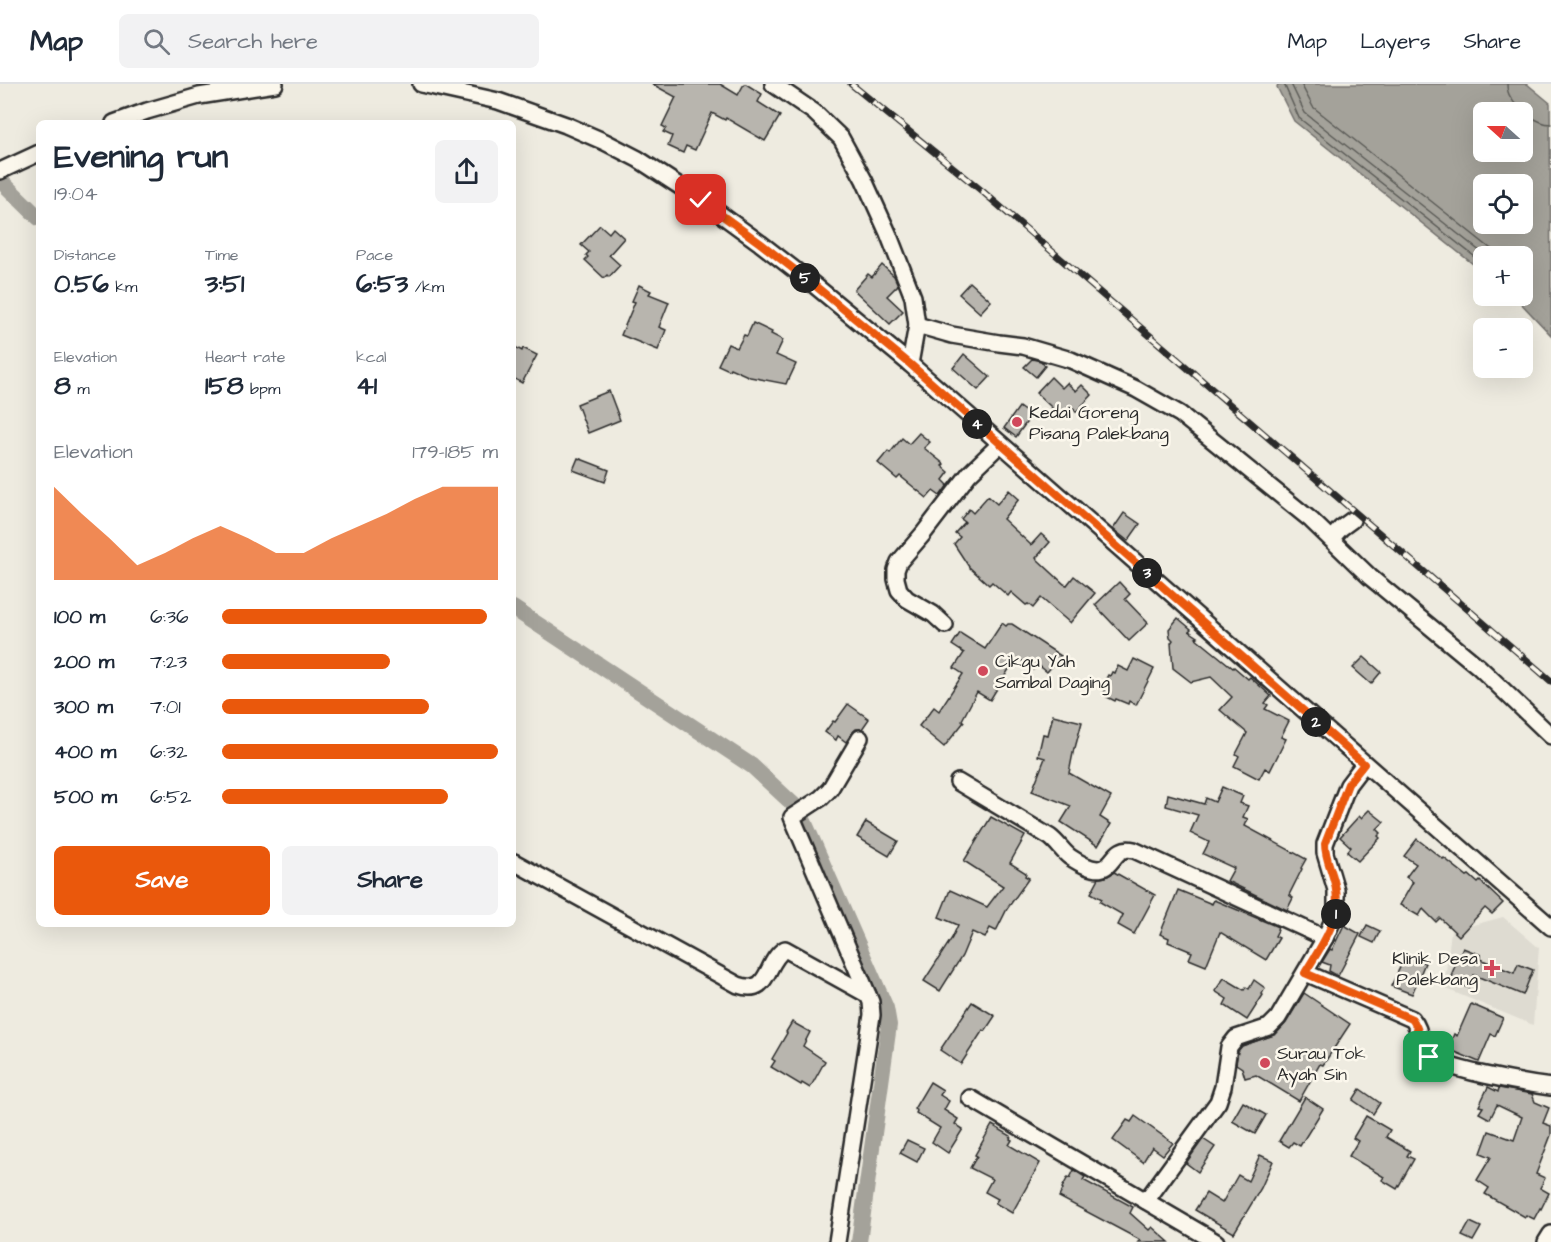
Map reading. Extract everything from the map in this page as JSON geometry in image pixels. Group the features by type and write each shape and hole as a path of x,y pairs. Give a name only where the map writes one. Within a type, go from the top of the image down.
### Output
{"street":[{"path":"122,120 199,96 275,84"},
{"path":"421,84 498,101 566,125 605,142 638,159 701,200 760,243 910,364 1551,927"},
{"path":"773,84 814,112 841,138 848,150 892,243 913,297 917,325 910,364"},
{"path":"0,171 36,154"},
{"path":"917,325 952,335 1023,346 1071,360 1136,389 1166,406 1190,422 1311,520 1370,577 1479,667 1551,736"},
{"path":"945,625 933,614 907,599 899,590 896,570 899,562 969,474 1000,444"},
{"path":"1331,539 1352,520"},
{"path":"837,1242 872,1016 871,1002 792,817 821,798 830,789 860,738"},
{"path":"1146,1201 1218,1102 1224,1087 1229,1047 1236,1038 1269,1027 1278,1018 1325,938 1336,913 1336,890 1325,853 1325,844 1348,784 1364,764"},
{"path":"958,782 1050,837 1068,856 1092,868 1097,870 1108,866 1117,852 1134,850 1325,938"},
{"path":"516,863 738,985 747,988 762,984 778,953 785,949 868,995"},
{"path":"1305,973 1412,1019 1420,1031 1421,1046 1424,1052 1436,1061 1504,1080 1551,1087"},
{"path":"970,1098 1216,1242"},
{"path":"1546,1242 1551,1234"}],"shaded area":[{"name":"Klinik Desa Palekbang","path":"1503,917 1539,948 1533,1025 1444,988 1451,931"}],"water":[{"path":"1278,84 1527,84 1550,103 1551,335 1523,306 1533,306 1533,246 1473,246 1473,264 1294,121 1277,87"}],"building":[{"path":"652,84 720,84 738,95 746,84 762,94 758,102 780,116 765,141 726,118 725,120 712,113 695,150 686,146 683,153 668,146 672,136 663,132 666,128 662,126 676,97"},
{"path":"600,225 609,233 613,228 624,238 609,255 620,265 609,277 607,275 604,278 585,260 589,252 581,245"},
{"path":"882,265 894,276 898,285 887,296 903,311 890,324 854,290 868,274 872,277"},
{"path":"970,282 991,301 980,313 959,294"},
{"path":"639,285 651,291 649,294 669,302 659,327 666,330 658,350 621,335 635,302 632,301"},
{"path":"753,323 783,340 776,355 796,364 786,384 750,377 718,365 728,344 737,348 744,335 747,336"},
{"path":"516,348 522,351 523,348 537,355 522,383 516,380"},
{"path":"964,354 990,377 978,390 953,368"},
{"path":"1032,359 1041,361 1045,366 1036,377 1024,367"},
{"path":"1051,377 1062,388 1067,383 1076,391 1082,385 1092,395 1076,412 1072,407 1062,417 1036,393"},
{"path":"609,391 620,420 588,433 577,404"},
{"name":"Kedai Goreng Pisang Palekbang","path":"1019,407 1031,416 1016,437 1004,428"},
{"path":"919,433 930,442 924,448 944,464 942,466 949,472 943,480 948,485 940,496 933,491 927,498 900,476 897,479 878,463 902,438 909,444"},
{"path":"578,458 609,470 605,482 573,470"},
{"path":"1009,490 1019,499 1003,519 1031,545 1041,534 1050,542 1036,558 1064,584 1067,585 1074,576 1095,593 1070,623 1041,598 1033,608 1011,592 1008,596 992,582 989,585 969,567 954,544 960,537 955,533 965,522 961,519 969,509 973,513 988,496 997,504"},
{"path":"1124,513 1140,524 1128,541 1113,529"},
{"path":"1119,582 1130,594 1125,599 1148,623 1129,641 1095,605"},
{"path":"1178,618 1191,629 1189,631 1198,637 1196,638 1248,679 1250,677 1271,696 1265,703 1268,705 1265,709 1289,721 1281,737 1286,739 1270,771 1265,768 1259,779 1234,766 1239,756 1236,754 1247,733 1220,710 1232,697 1211,677 1191,682 1173,668 1171,643 1173,640 1169,629"},
{"path":"1002,623 1006,626 1012,624 1061,656 1047,672 1037,664 1033,670 1020,659 1017,663 1014,661 990,700 977,692 962,720 964,722 944,747 919,726 934,707 939,711 963,674 954,668 964,653 952,645 960,633 985,649"},
{"path":"1364,657 1381,672 1371,684 1353,668"},
{"path":"1134,659 1154,669 1136,705 1129,701 1128,704 1116,699 1115,701 1103,695 1106,688 1102,686 1108,675 1115,673 1118,666 1128,671"},
{"path":"848,704 869,719 862,729 856,729 852,733 846,742 838,736 836,740 825,732"},
{"path":"1053,715 1082,722 1069,773 1111,797 1100,817 1111,824 1098,846 1061,822 1071,806 1032,791 1045,758 1038,756 1043,734 1048,735"},
{"path":"1222,787 1243,796 1240,803 1248,806 1243,817 1248,819 1245,826 1306,859 1289,895 1293,898 1287,910 1227,881 1234,868 1203,854 1209,842 1190,833 1198,815 1166,806 1168,794 1204,804 1206,798 1215,802"},
{"path":"1369,810 1384,822 1377,829 1381,833 1378,836 1380,838 1358,861 1347,852 1351,847 1340,837 1359,816 1361,818"},
{"path":"991,817 1025,836 1010,863 1026,873 1025,876 1029,878 1007,909 996,931 990,928 985,938 972,932 962,956 940,991 924,981 958,925 939,917 950,890 987,907 1003,886 964,861"},
{"path":"866,822 898,841 889,856 857,837"},
{"path":"1417,839 1467,876 1469,875 1478,883 1480,881 1503,903 1492,914 1485,908 1459,936 1440,918 1436,922 1423,909 1419,916 1400,905 1413,882 1406,877 1416,864 1404,856"},
{"path":"1114,872 1155,895 1134,934 1118,925 1123,915 1100,902 1102,899 1091,893 1099,878"},
{"path":"1178,890 1212,904 1214,900 1278,927 1275,936 1279,938 1266,960 1220,932 1206,966 1189,959 1192,952 1168,942 1169,938 1160,934"},
{"path":"1344,925 1360,934 1338,976 1329,971 1330,965 1322,962 1330,949 1332,950"},
{"path":"1367,925 1380,931 1374,943 1361,937"},
{"path":"1463,948 1481,955 1480,959 1514,973 1518,964 1533,970 1523,995 1474,975 1469,988 1451,981"},
{"path":"1406,955 1425,963 1412,994 1391,986"},
{"path":"1224,978 1244,990 1246,987 1249,989 1254,980 1265,988 1247,1020 1224,1005 1227,999 1215,991"},
{"path":"1304,993 1350,1024 1323,1065 1320,1064 1299,1101 1256,1075 1245,1078 1242,1068 1236,1064 1238,1051 1242,1046 1276,1034 1286,1023"},
{"path":"972,1002 995,1016 961,1064 940,1050"},
{"path":"1471,1004 1503,1018 1495,1036 1491,1034 1479,1062 1448,1049 1454,1034 1457,1036"},
{"path":"792,1022 810,1032 803,1046 825,1061 810,1088 771,1067 775,1061 772,1059"},
{"path":"930,1082 943,1090 940,1095 949,1101 944,1110 958,1119 955,1124 963,1129 948,1153 932,1142 940,1128 916,1113 914,1109"},
{"path":"1488,1087 1498,1092 1499,1088 1532,1094 1535,1102 1549,1108 1543,1123 1551,1126 1551,1135 1536,1174 1545,1178 1540,1188 1549,1193 1534,1219 1526,1215 1525,1217 1485,1194 1489,1188 1477,1180 1491,1157 1481,1153 1489,1131 1514,1140 1522,1117 1497,1105 1490,1119 1479,1113 1483,1107 1479,1106"},
{"path":"1360,1089 1380,1103 1373,1114 1353,1100"},
{"path":"1305,1097 1323,1109 1300,1146 1293,1142 1289,1147 1279,1141"},
{"path":"1243,1102 1266,1115 1255,1134 1232,1121"},
{"path":"1135,1116 1173,1143 1163,1155 1152,1147 1143,1162 1113,1140 1127,1120 1131,1122"},
{"path":"1366,1116 1390,1130 1386,1137 1410,1151 1407,1156 1414,1159 1397,1189 1382,1180 1384,1177 1349,1156 1358,1141 1353,1138"},
{"path":"992,1125 1011,1136 1012,1140 1009,1145 1040,1163 1012,1213 995,1203 998,1199 985,1192 992,1179 970,1168"},
{"path":"1203,1139 1215,1147 1198,1172 1186,1163"},
{"path":"907,1140 924,1148 917,1162 900,1153"},
{"path":"1260,1155 1273,1161 1261,1188 1234,1233 1195,1210 1206,1193 1222,1203 1238,1175 1248,1181"},
{"path":"1074,1170 1085,1177 1083,1180 1133,1207 1130,1213 1149,1230 1152,1227 1169,1242 1138,1242 1140,1240 1059,1197 1068,1177 1070,1178"},
{"path":"1470,1222 1481,1227 1473,1241 1462,1236"}],"waterway":[{"path":"3,183 36,215"},
{"path":"516,610 752,766 794,805 803,819 886,1008 889,1025 859,1242"}],"railway":[{"path":"851,84 982,191 1551,681"}],"place":[{"name":"Kedai Goreng Pisang Palekbang","path":"1017,422"},
{"name":"Cikgu Yah Sambal Daging","path":"983,671"},
{"name":"Klinik Desa Palekbang","path":"1492,968"},
{"name":"Surau Tok Ayah Sin","path":"1265,1063"}],"route":[{"path":"701,200 813,284 910,364 1364,764 1348,784 1325,844 1325,853 1336,890 1336,913 1305,973 1412,1019 1420,1031 1421,1046 1429,1057"}]}
